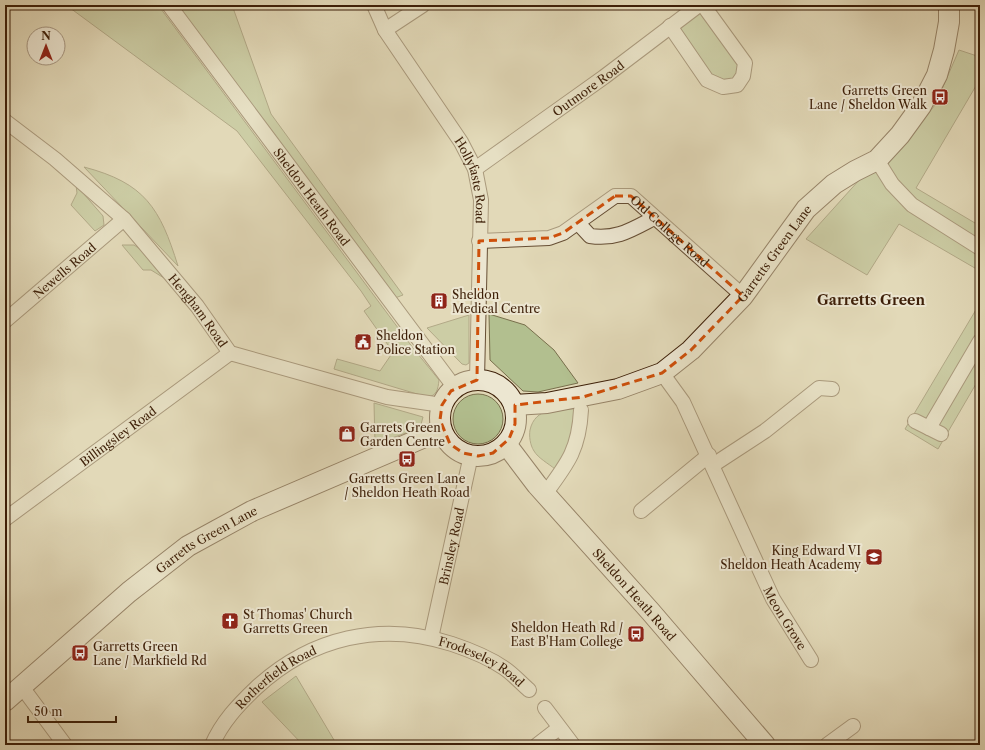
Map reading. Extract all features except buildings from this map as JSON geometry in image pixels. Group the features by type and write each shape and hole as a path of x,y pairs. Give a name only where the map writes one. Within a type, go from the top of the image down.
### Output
{"street":[{"name":"Sheldon Heath Road","path":"169,5 455,388"},
{"name":"Hollyfaste Road","path":"374,5 385,30 461,142 475,169 481,200 477,380"},
{"path":"385,30 423,5"},
{"name":"Outmore Road","path":"475,169 604,77 699,5"},
{"path":"670,26 707,80 723,87 737,85 743,76 745,63 703,5"},
{"name":"Garretts Green Lane","path":"514,405 547,403 583,397 618,388 662,373 690,350 743,296 806,209 834,184 855,170 877,160 900,135 921,106 936,75 944,50 949,5"},
{"name":"Hengham Road","path":"5,121 55,159 124,219 197,306 230,353 388,397 442,405"},
{"path":"877,160 892,184 912,205 980,248"},
{"name":"Old College Road","path":"479,241 550,238 563,233 615,196 631,196 743,296"},
{"path":"578,223 590,236 605,239 624,234 654,218"},
{"name":"Newells Road","path":"5,321 124,219"},
{"path":"915,420 935,431 980,341"},
{"name":"Billingsley Road","path":"5,519 230,353"},
{"name":"Meon Grove","path":"662,373 683,402 711,460 773,599 811,660"},
{"path":"477,380 490,382 501,388 514,405 515,424 512,435 506,444 500,449 486,455 471,455 456,449 450,444 441,430 440,420 442,405 455,388 463,383 477,380"},
{"path":"641,511 711,460 765,432 823,384"},
{"path":"545,494 564,467 576,444 581,410"},
{"name":"Garretts Green Lane","path":"5,701 128,592 188,546 252,511 441,430"},
{"name":"Sheldon Heath Road","path":"506,444 545,494 650,611 765,745"},
{"name":"Brinsley Road","path":"431,638 471,455"},
{"name":"Rotherfield Road","path":"212,745 228,717 241,702 285,664 310,650 332,642 366,634 399,633 431,638"},
{"name":"Frodeseley Road","path":"431,638 475,652 505,668 529,690"},
{"path":"22,687 65,745"},
{"path":"545,708 573,745"},
{"path":"827,745 853,726"},
{"path":"537,745 559,728"}],"highlighted area":[{"path":"615,196 631,196 743,296 691,350 662,373 583,397 515,405 515,424 509,439 493,453 478,456 463,453 450,444 440,420 442,405 451,391 477,380 479,241 549,238 563,233"}],"green space":[{"path":"66,5 158,5 413,348 439,380 435,394 427,397 334,369 337,359 380,371 393,352 364,311 371,306 361,291 237,131"},
{"path":"175,5 232,5 271,114 403,295 395,298"},
{"path":"699,5 745,63 737,85 707,80 670,26"},
{"path":"959,50 980,57 980,79 916,188 980,226 980,271 899,224 867,275 806,239 861,178 896,154 935,105"},
{"path":"84,167 105,173 122,181 136,190 147,201 156,213 164,228 178,266"},
{"path":"76,185 103,216 104,225 95,231 71,205 77,193"},
{"path":"122,245 134,245 140,249 164,278 151,270 143,270"},
{"path":"980,303 980,377 938,449 905,429"},
{"path":"489,314 525,325 554,350 578,383 538,392 523,391 490,360"},
{"path":"469,315 469,363 466,365 462,364 427,328"},
{"path":"473,394 483,394 496,401 503,414 503,424 496,437 483,444 473,444 464,440 457,433 453,424 453,414 457,405 464,398"},
{"path":"374,403 423,417 420,428 375,444"},
{"path":"562,409 577,409 569,440 555,469 536,454 531,443 530,430 533,422 542,413"},
{"path":"296,676 337,745 303,745 262,702"}],"place":[{"name":"Garretts Green Lane / Sheldon Walk","path":"940,97"},
{"name":"Sheldon Medical Centre","path":"439,301"},
{"name":"Sheldon Police Station","path":"363,342"},
{"name":"Garrets Green Garden Centre","path":"347,434"},
{"name":"Garretts Green Lane / Sheldon Heath Road","path":"407,459"},
{"name":"King Edward VI Sheldon Heath Academy","path":"874,557"},
{"name":"St Thomas' Church Garretts Green","path":"230,621"},
{"name":"Sheldon Heath Rd / East B'Ham College","path":"636,634"},
{"name":"Garretts Green Lane / Markfield Rd","path":"80,653"}],"district":[{"name":"Garretts Green","path":"871,300"}]}
